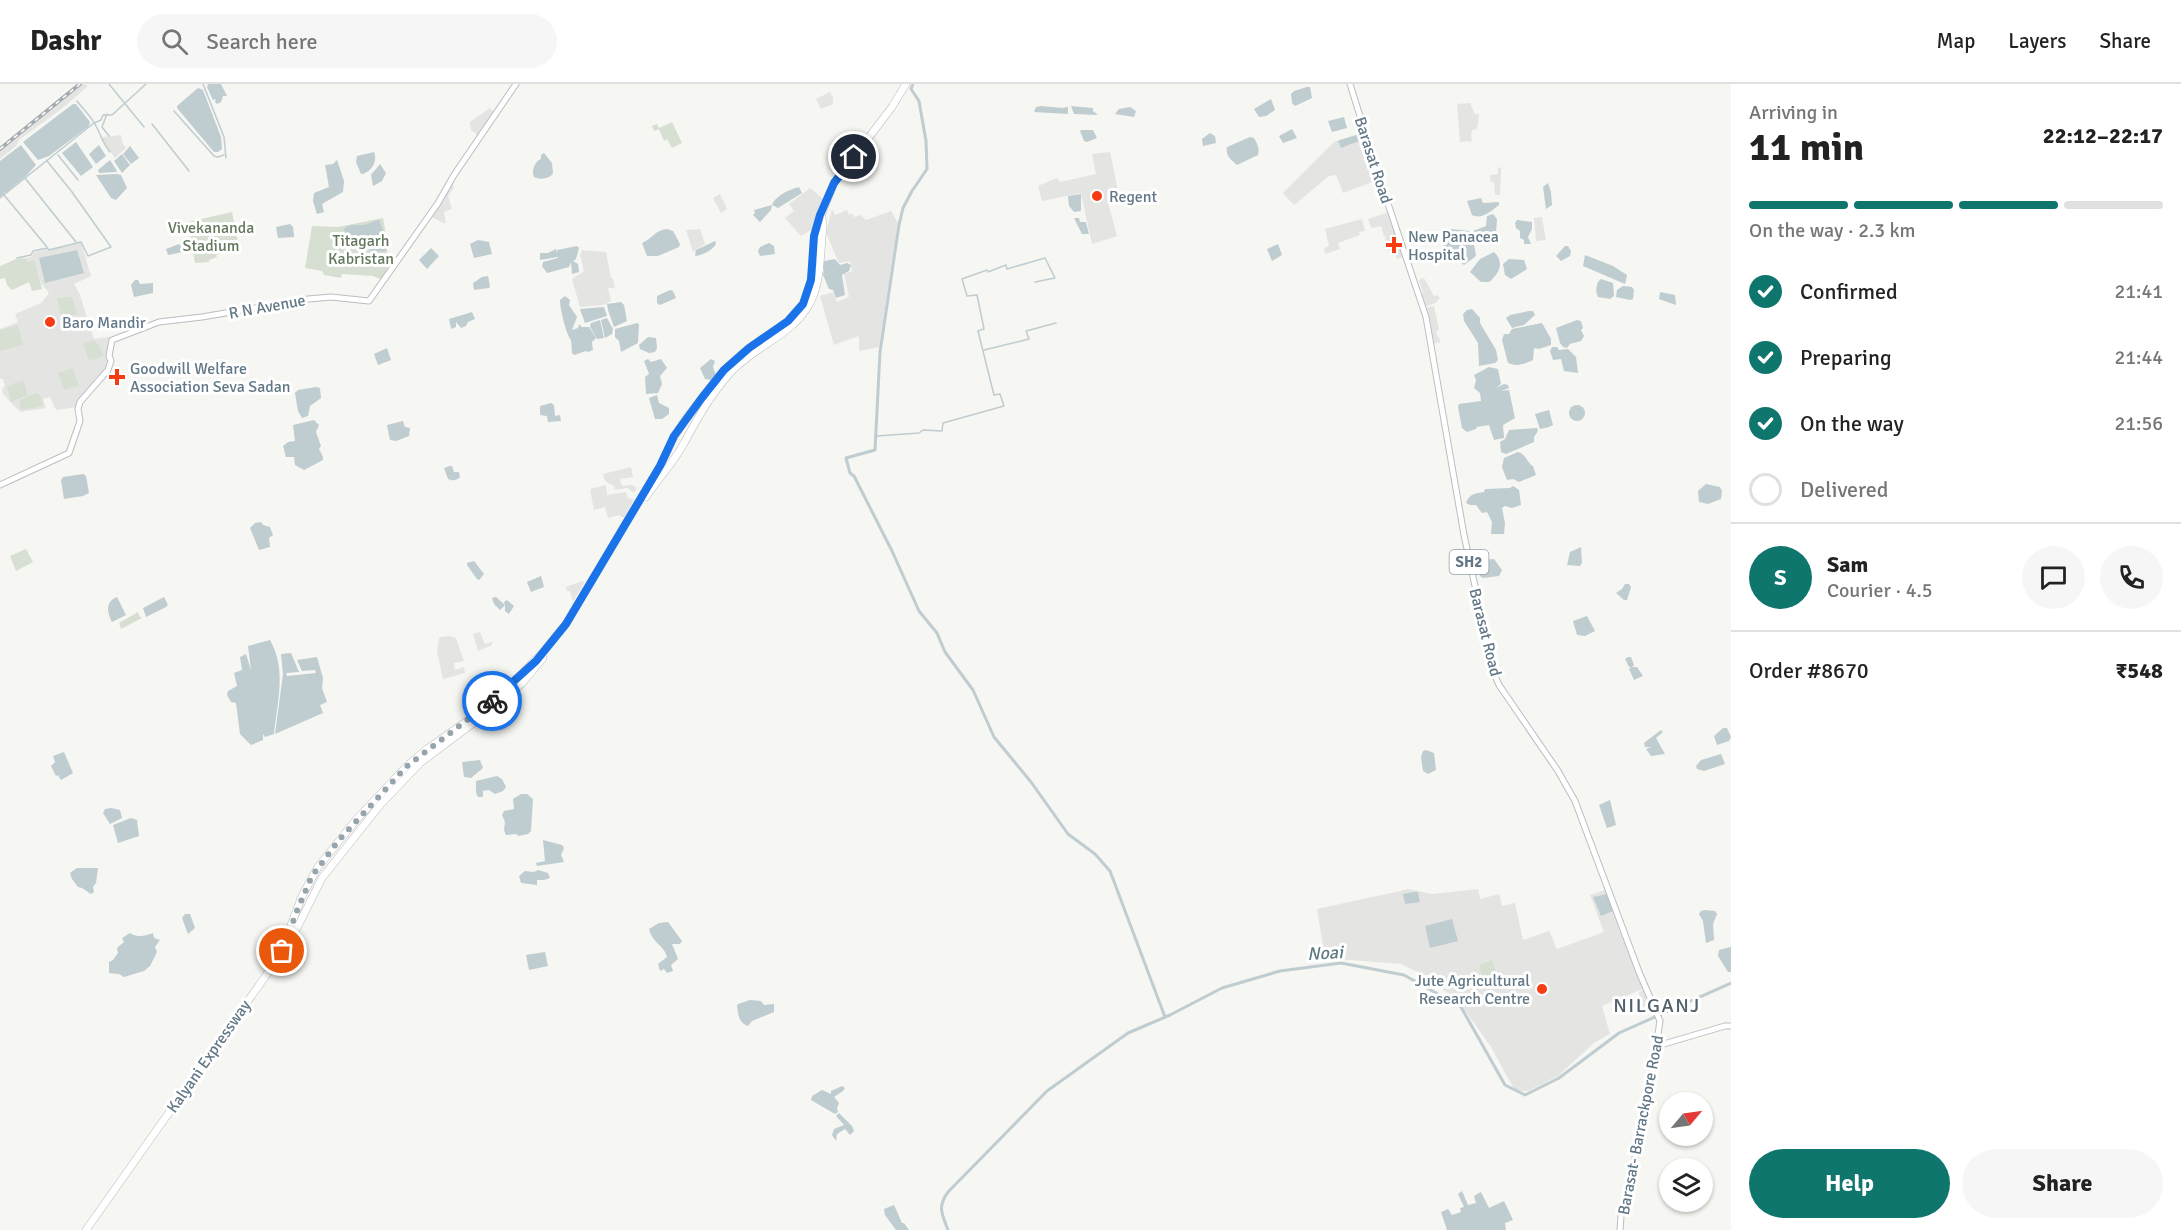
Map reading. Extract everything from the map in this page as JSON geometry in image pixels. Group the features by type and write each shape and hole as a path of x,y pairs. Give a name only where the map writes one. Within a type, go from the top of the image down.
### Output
{"highway":[{"name":"Kalyani Expressway","path":"576,609 687,417 724,370 749,348 788,321 803,304 811,280 814,236 834,183 907,84"},
{"name":"Kalyani Expressway","path":"88,1230 279,957 312,876 339,840 407,766 477,714 536,661 576,609 647,495 683,444 696,418 722,383 747,358 788,329 802,316 816,288 821,220"}],"main road":[{"name":"R N Avenue","path":"0,485 69,453 80,421 78,409 80,402 108,370 111,362 109,356 111,341 115,338 159,322 308,299 331,297 369,301 438,203 460,166 516,84"},
{"name":"Barasat Road","path":"1350,84 1426,317 1464,535 1494,674 1575,801 1639,972 1660,1021"},
{"name":"Barasat- Barrackpore Road","path":"1620,1230 1621,1216 1648,1098 1660,1021"},
{"path":"1657,1046 1731,1026"}],"shaded area":[{"path":"83,84 88,86 19,140 17,145 0,159 0,151"},
{"path":"208,84 221,84 227,96 223,96 221,102 217,104 207,87"},
{"path":"1310,87 1312,98 1295,106 1292,103 1291,94"},
{"path":"198,88 203,90 221,137 222,149 218,152 214,152 177,108"},
{"path":"830,92 833,104 821,109 816,99"},
{"path":"1271,99 1275,110 1266,116 1259,117 1254,109"},
{"path":"1470,103 1475,114 1479,114 1477,129 1472,130 1472,141 1460,142 1457,104"},
{"path":"76,104 90,122 89,126 49,156 38,160 23,142"},
{"path":"1071,106 1093,108 1098,115 1074,114"},
{"path":"1036,107 1068,107 1068,114 1034,112"},
{"path":"1130,107 1136,111 1134,117 1115,114 1119,109"},
{"path":"490,108 495,113 480,137 471,130 470,122"},
{"path":"1344,117 1347,128 1332,132 1328,121"},
{"path":"1292,129 1297,138 1283,143 1279,136"},
{"path":"1093,130 1097,138 1084,141 1080,131"},
{"path":"1364,132 1378,180 1343,193 1336,175 1329,176 1294,205 1283,193 1334,142"},
{"path":"1210,133 1215,136 1216,143 1203,146 1202,139"},
{"path":"121,135 126,148 115,158 103,142 103,137"},
{"path":"1357,135 1359,141 1341,148 1338,141"},
{"path":"1250,137 1254,138 1257,144 1258,155 1237,165 1228,155 1227,147"},
{"path":"76,142 93,167 81,176 62,153"},
{"path":"21,145 36,165 0,197 0,161"},
{"path":"99,145 106,156 96,164 89,154"},
{"path":"130,146 139,158 131,164 123,154"},
{"path":"374,152 373,166 361,174 356,162 357,156"},
{"name":"Regent","path":"1110,152 1118,191 1109,200 1109,206 1117,236 1092,244 1081,193 1042,201 1038,186 1057,178 1060,182 1096,174 1092,154"},
{"path":"544,153 552,163 553,173 547,178 536,178 533,175 534,166"},
{"path":"122,154 130,165 122,173 114,161"},
{"path":"110,160 117,171 99,173 98,170"},
{"path":"337,160 344,181 343,192 322,204 324,212 317,214 313,201 314,193 329,187 325,165 333,164"},
{"path":"380,164 386,173 382,181 373,186 371,175"},
{"path":"1498,167 1501,168 1500,195 1495,195 1494,182 1491,182 1490,175 1498,174"},
{"path":"96,175 121,175 127,188 116,200 111,198"},
{"path":"452,182 454,188 448,196 452,209 444,212 446,223 443,223 430,216"},
{"path":"1548,183 1552,205 1546,209 1543,187"},
{"path":"799,187 802,193 778,208 772,205 779,196"},
{"path":"810,188 824,200 816,231 811,230 801,236 785,218 794,211 789,204"},
{"path":"720,194 727,209 721,213 713,198"},
{"path":"1081,194 1081,211 1074,212 1069,206 1068,196"},
{"path":"1481,198 1483,203 1499,202 1499,205 1483,216 1472,215 1467,201"},
{"path":"772,205 771,210 760,222 753,215 754,210"},
{"path":"832,209 835,215 847,210 849,215 852,213 854,217 861,215 866,220 891,211 898,223 879,347 859,351 859,336 834,345 820,296 833,292 837,302 849,297 844,274 852,271 850,261 839,263 826,233"},
{"path":"1389,212 1405,256 1397,259 1395,253 1390,253 1385,238 1387,237 1384,236 1381,226 1371,228 1368,219"},
{"path":"1493,214 1497,219 1496,233 1480,238 1474,236 1473,231 1486,226 1487,216"},
{"path":"1542,217 1546,240 1536,241 1534,218"},
{"path":"1074,218 1079,218 1080,222 1086,222 1089,234 1082,234"},
{"path":"1362,219 1365,231 1338,243 1340,249 1325,254 1324,248 1329,246 1325,229"},
{"path":"379,220 385,235 386,251 371,250 360,241 348,240 344,229 347,227"},
{"path":"1517,220 1532,222 1532,229 1528,237 1531,244 1524,244 1524,240 1520,238 1520,231 1516,228 1515,223"},
{"path":"290,224 293,227 294,237 278,238 276,227"},
{"path":"667,229 673,231 680,244 679,247 658,256 647,256 642,243 659,231"},
{"path":"700,229 705,244 693,252 686,230"},
{"path":"1450,229 1472,233 1476,256 1464,265 1459,261 1447,259 1444,251 1445,239 1451,237"},
{"path":"478,240 489,242 492,254 474,258 470,244"},
{"path":"715,241 715,245 710,250 695,256 696,250"},
{"path":"81,242 91,276 74,284 80,295 94,339 108,337 111,339 108,369 78,407 56,410 50,397 43,399 46,408 20,412 3,394 2,389 5,386 3,379 0,379 0,329 18,322 15,314 41,303 49,293 41,283 35,261 26,262 25,258 31,257 34,252"},
{"path":"769,243 774,246 775,254 760,256 758,251 760,247"},
{"path":"179,244 183,252 168,255 166,249"},
{"path":"1278,244 1282,255 1272,261 1267,249"},
{"path":"577,246 579,248 576,259 573,261 578,264 579,272 572,274 571,262 569,267 547,273 542,266 543,262 558,257 540,260 540,253 548,253 556,249 557,254 557,250"},
{"path":"1565,246 1568,246 1571,251 1570,256 1561,261 1556,256"},
{"path":"431,248 439,256 427,269 419,260"},
{"path":"77,250 84,273 45,283 39,258"},
{"path":"582,250 606,252 615,288 608,288 611,301 604,305 580,307 572,279 584,271 580,255"},
{"path":"1494,252 1500,264 1498,272 1489,282 1481,282 1470,272 1480,259"},
{"path":"1585,255 1613,266 1627,275 1625,284 1583,266"},
{"path":"835,259 840,265 847,263 851,265 849,271 842,275 845,295 836,298 833,290 829,289 820,262"},
{"path":"1509,259 1524,260 1527,269 1511,279 1505,275 1503,264"},
{"path":"488,276 489,288 474,290 473,283"},
{"path":"1424,278 1434,296 1437,295 1440,298 1435,303 1424,307 1419,280"},
{"path":"1601,279 1613,283 1614,296 1610,299 1598,297 1596,287"},
{"path":"138,280 140,284 153,283 153,293 134,297 131,285"},
{"path":"1623,286 1632,287 1633,299 1616,297 1617,290"},
{"path":"670,290 676,298 660,305 657,303 657,296"},
{"path":"1660,292 1675,295 1676,305 1659,299"},
{"path":"565,296 570,300 569,305 577,317 572,330 578,328 579,324 582,327 589,327 596,338 592,342 593,350 574,355 572,353 571,340 565,327 560,304 560,300"},
{"path":"621,302 624,305 627,321 614,327 607,304"},
{"path":"1434,306 1439,329 1436,332 1441,342 1433,344 1424,308"},
{"path":"604,307 607,316 585,323 580,309"},
{"path":"1472,309 1480,318 1480,323 1496,350 1498,360 1495,363 1479,366 1478,343 1464,321 1463,314"},
{"path":"1533,311 1535,315 1524,325 1512,328 1506,318 1510,315"},
{"path":"472,312 475,319 461,328 456,322 456,327 451,329 449,319"},
{"path":"607,318 613,329 612,334 605,338 601,320"},
{"path":"600,320 604,338 597,339 590,327 591,323"},
{"path":"1577,320 1581,321 1584,336 1581,341 1570,344 1567,348 1563,347 1556,328"},
{"path":"1542,323 1551,339 1551,345 1539,349 1534,348 1533,360 1527,363 1518,365 1508,363 1502,340 1504,334 1509,334 1512,329"},
{"path":"639,324 638,343 621,352 619,341 615,337 615,329"},
{"path":"648,337 656,338 655,352 649,353 640,349 639,345"},
{"path":"1552,347 1557,347 1559,350 1568,349 1576,357 1578,373 1564,371 1561,359 1553,360 1550,351"},
{"path":"387,348 391,360 378,365 374,354"},
{"path":"648,359 651,362 661,359 667,368 660,376 662,384 658,393 646,394 645,377 649,374 644,361"},
{"path":"711,359 715,361 713,367 716,376 711,380 705,379 700,368"},
{"path":"1489,367 1498,369 1501,384 1496,388 1504,384 1508,385 1509,388 1501,391 1509,390 1515,418 1503,425 1504,438 1494,440 1489,425 1467,432 1462,428 1458,407 1459,404 1481,401 1480,393 1474,388 1476,380 1474,375"},
{"path":"320,388 321,398 310,406 308,416 302,418 298,411 295,393 298,390"},
{"path":"657,395 659,403 669,408 669,414 662,419 655,419 649,398"},
{"path":"551,403 554,405 555,416 560,415 561,421 548,422 547,416 540,415 540,406"},
{"path":"1577,405 1585,413 1577,421 1569,413"},
{"path":"1549,410 1553,425 1540,429 1535,414"},
{"path":"314,420 319,425 316,432 323,460 304,470 295,465 294,457 286,457 283,446 295,441 293,425"},
{"path":"403,421 405,427 410,428 409,436 396,441 390,440 387,425"},
{"path":"1537,428 1534,442 1506,454 1501,452 1500,442 1505,439 1509,430"},
{"path":"1518,452 1533,466 1536,475 1519,482 1513,479 1507,480 1502,467 1504,458"},
{"path":"450,466 454,472 459,472 460,477 453,480 448,479 444,468"},
{"path":"631,467 633,477 620,479 622,486 632,485 637,488 634,493 627,488 615,490 614,486 605,481 603,474"},
{"path":"83,474 86,476 89,493 64,499 61,480 63,477"},
{"path":"1706,484 1720,487 1721,499 1708,504 1699,502 1698,491"},
{"path":"606,485 607,495 626,492 628,498 634,500 624,518 619,515 608,518 605,507 594,510 590,489"},
{"path":"1513,486 1519,490 1521,505 1502,508 1505,523 1504,534 1491,534 1492,522 1487,512 1482,513 1476,505 1466,503 1467,500 1473,494 1484,492 1485,489"},
{"path":"261,522 270,527 273,535 269,538 270,547 259,550 250,528 255,523"},
{"path":"1581,547 1582,563 1580,566 1567,565 1570,552"},
{"path":"1494,559 1502,570 1499,576 1483,578 1480,576 1477,567 1481,560"},
{"path":"474,561 484,574 479,580 467,565"},
{"path":"541,576 544,587 531,592 527,582"},
{"path":"582,581 584,583 573,602 570,591 567,591 566,587"},
{"path":"1625,584 1631,587 1627,600 1616,593"},
{"path":"117,597 126,615 112,622 108,608 110,602"},
{"path":"164,597 168,605 146,617 143,608"},
{"path":"496,597 505,605 500,610 492,598"},
{"path":"507,600 514,606 509,614 505,611 504,602"},
{"path":"1587,616 1595,631 1585,636 1577,635 1573,621"},
{"path":"480,632 485,644 492,642 492,645 478,651 473,634"},
{"path":"440,637 456,638 464,661 454,663 455,670 464,667 465,673 443,679 437,651"},
{"path":"270,640 280,674 274,734 265,737 263,734 263,740 251,745 240,734 236,703 231,702 227,695 228,691 237,686 234,673 242,670 240,657 246,654 251,670 248,646"},
{"path":"291,653 299,672 286,673 287,676 316,673 315,670 302,671 297,660 317,657 323,678 322,688 327,702 320,705 323,713 275,734 283,674 281,654"},
{"path":"1631,657 1634,665 1632,667 1637,667 1643,676 1634,680 1629,669 1631,667 1625,659"},
{"path":"1723,728 1727,728 1731,737 1729,741 1717,745 1714,736"},
{"path":"1661,730 1663,732 1656,738 1665,754 1651,756 1646,749 1651,747 1645,747 1644,743"},
{"path":"1423,751 1434,753 1436,770 1428,774 1423,771 1421,757"},
{"path":"64,752 73,773 61,780 51,766 55,762 53,756"},
{"path":"1721,754 1725,764 1704,771 1697,769 1696,766 1701,760"},
{"path":"480,760 483,768 471,778 464,777 462,762"},
{"path":"497,776 502,779 506,787 503,791 495,794 489,790 483,791 483,797 478,797 476,781"},
{"path":"521,794 527,794 533,799 531,831 518,836 517,834 506,835 502,815 504,811 514,809 513,799"},
{"path":"1610,800 1616,825 1607,828 1599,805"},
{"path":"105,809 120,810 122,818 110,824 103,813"},
{"path":"131,818 137,820 139,836 118,843 113,825"},
{"path":"543,840 562,845 564,848 561,855 564,862 537,866 536,863 545,861"},
{"path":"77,868 98,868 96,883 93,887 94,892 91,894 78,887 72,879 70,873"},
{"path":"538,870 548,873 550,878 537,880 537,885 521,883 519,876 525,871"},
{"name":"Jute Agricultural Research Centre","path":"1409,889 1432,894 1478,889 1480,899 1499,894 1502,906 1515,903 1523,940 1549,931 1557,949 1604,932 1590,895 1608,889 1645,988 1602,1006 1610,1034 1594,1043 1558,1076 1528,1091 1515,1091 1491,1047 1460,1003 1426,976 1401,964 1325,958 1317,909"},
{"path":"1418,892 1420,902 1405,904 1403,894"},
{"path":"1607,894 1613,911 1601,916 1593,897"},
{"path":"1705,910 1715,911 1717,914 1713,924 1714,940 1706,943 1703,921 1699,914"},
{"path":"185,914 190,914 195,928 188,934 182,918"},
{"path":"1452,919 1458,941 1430,948 1425,926"},
{"path":"668,922 682,941 680,944 672,944 678,959 671,965 673,971 667,973 664,969 660,971 658,964 667,957 666,953 653,938 649,929 659,923"},
{"path":"130,933 141,936 153,933 154,938 160,940 155,947 157,952 150,966 144,971 124,977 109,973 109,962 118,953 117,948 124,942 122,938"},
{"path":"1731,947 1731,972 1728,972 1718,956 1719,950"},
{"path":"545,952 548,966 529,970 526,955"},
{"path":"1646,989 1655,1013 1650,1015 1648,1012 1646,1014 1640,1000 1639,992"},
{"path":"750,1000 761,1001 764,1005 774,1004 774,1012 752,1021 748,1026 745,1025 740,1018 737,1006"},
{"path":"842,1086 845,1088 843,1091 834,1097 839,1103 838,1112 835,1114 811,1100 812,1096 822,1090 831,1094 831,1091"},
{"path":"839,1113 854,1131 850,1135 845,1129 837,1134 836,1141 832,1135 834,1129 844,1125 836,1116"},
{"path":"1462,1191 1468,1205 1476,1203 1474,1196 1481,1192 1489,1208 1504,1201 1513,1220 1505,1223 1506,1230 1447,1230 1441,1212 1448,1209 1452,1215 1461,1212 1460,1208 1464,1207 1458,1194"},
{"path":"894,1205 902,1223 909,1230 896,1230 885,1215 884,1209"}],"green space":[{"path":"672,122 682,143 672,148 667,139 664,141 659,129 654,131 652,126 657,124 659,128"},
{"name":"Vivekananda Stadium","path":"232,212 239,247 216,255 217,257 209,262 195,263 188,222"},
{"name":"Titagarh Kabristan","path":"383,218 388,259 384,281 373,276 342,274 341,278 305,268 312,226 338,227"},
{"path":"25,258 27,262 35,260 42,289 32,291 29,282 12,290 5,278 0,279 0,266"},
{"path":"72,297 77,314 61,318 57,298"},
{"path":"18,325 23,345 0,351 0,330"},
{"path":"94,340 104,356 89,361 83,344"},
{"path":"73,368 79,386 64,390 58,373"},
{"path":"23,380 28,395 11,402 7,386"},
{"path":"36,393 41,396 43,406 22,410 19,405 20,400"},
{"path":"26,549 33,562 16,571 10,556"},
{"path":"138,612 142,618 121,629 119,623"},
{"path":"1492,960 1496,973 1483,978 1479,965"}],"waterway":[{"path":"109,84 144,127"},
{"path":"0,198 94,123 101,120 103,115 112,115 146,84"},
{"path":"203,84 224,137 226,158"},
{"path":"913,84 911,89 919,101 926,141 927,169 903,208 899,225 880,352 875,450 846,458 850,473 854,476 892,551 919,611 937,633 945,652 973,690 994,737 1031,782 1068,834 1095,854 1110,871 1165,1017"},
{"path":"77,101 92,119 110,152"},
{"path":"174,111 214,156 224,155"},
{"path":"107,114 102,127 109,136"},
{"path":"152,124 189,171"},
{"path":"58,155 78,180"},
{"path":"17,258 31,255 33,251 47,248 49,250 81,242 88,256 111,247 47,161"},
{"path":"25,178 76,242"},
{"path":"4,195 47,247"},
{"path":"877,436 919,433 923,430 942,431 943,423 1004,406 1000,394 994,395 978,331 984,329 977,295 967,296 962,279 1006,265 1007,269 1045,258 1055,278 1035,282"},
{"path":"984,350 1029,339 1026,331 1056,323"},
{"name":"Noai","path":"948,1230 942,1215 943,1202 948,1192 1047,1091 1128,1033 1170,1015 1222,988 1280,971 1341,963 1404,975 1461,1007 1505,1085 1525,1095 1559,1078 1619,1033 1731,983"}],"railway":[{"path":"0,149 80,84"}],"way so far":[{"path":"282,951 312,876 339,840 407,766 492,701"}],"place":[{"name":"Regent","path":"1097,196"},
{"name":"New Panacea Hospital","path":"1394,245"},
{"name":"Baro Mandir","path":"50,322"},
{"name":"Goodwill Welfare Association Seva Sadan","path":"117,377"},
{"name":"Jute Agricultural Research Centre","path":"1542,989"}],"district":[{"name":"NILGANJ","path":"1657,1005"}],"route":[{"path":"492,701 536,661 566,624 660,466 674,436 701,399 724,370 749,348 788,321 803,304 813,269 816,226 834,183 854,157"}]}
